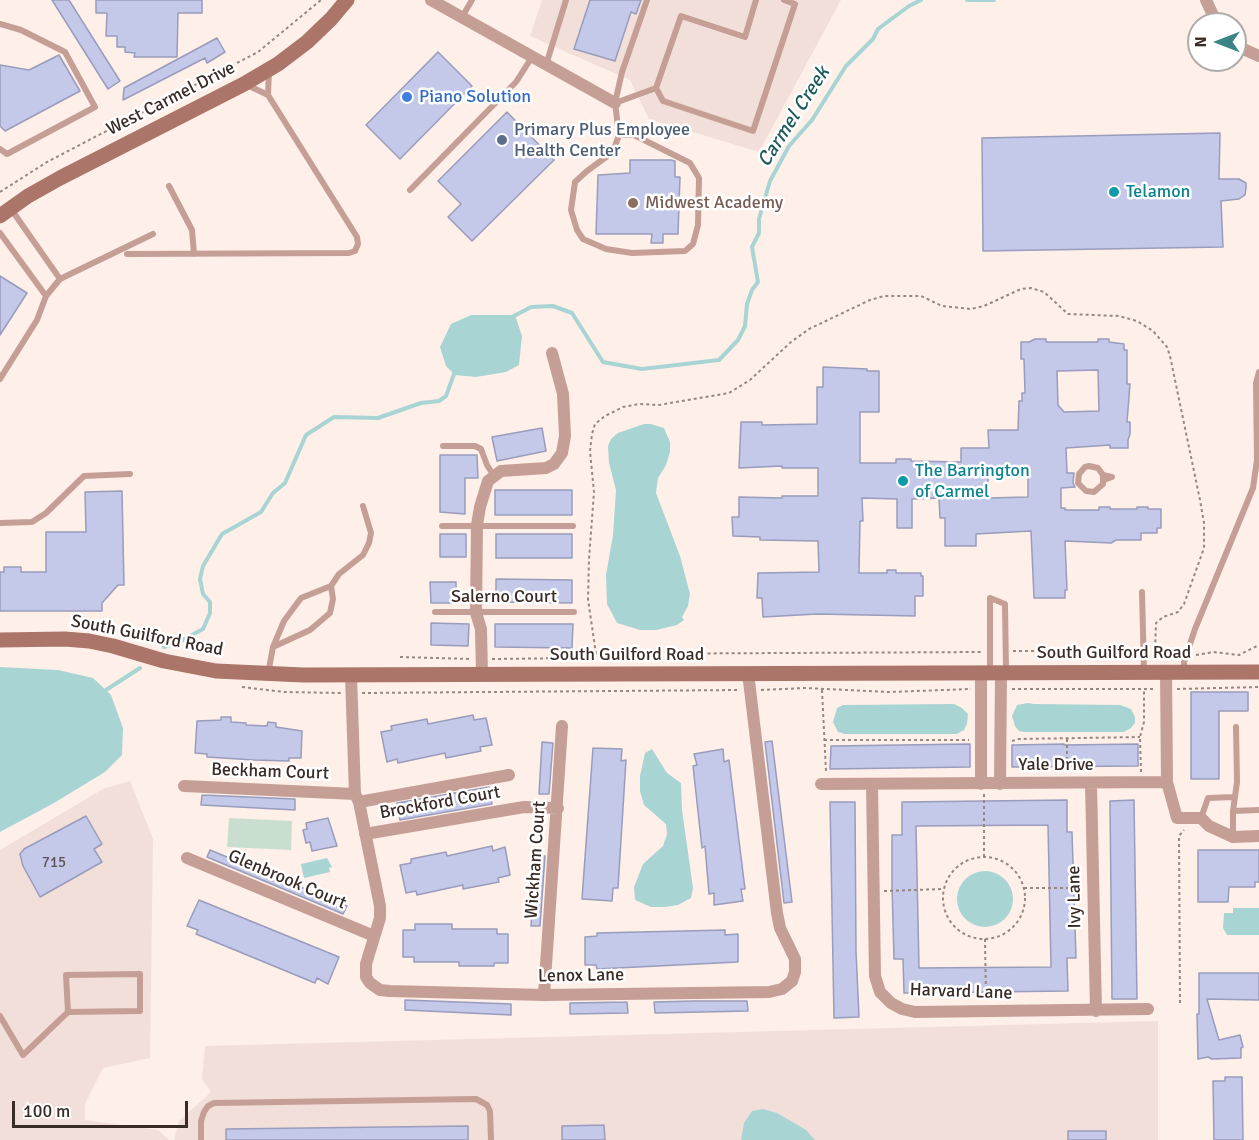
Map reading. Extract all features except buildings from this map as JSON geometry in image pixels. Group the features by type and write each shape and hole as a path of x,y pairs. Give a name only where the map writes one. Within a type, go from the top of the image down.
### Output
{"main road":[{"name":"West Carmel Drive","path":"3,212 60,178 270,69 307,42 347,0"},
{"name":"South Guilford Road","path":"0,640 89,641 164,661 216,671 268,674 351,676 1259,672"}],"street":[{"path":"431,0 615,103"},
{"path":"482,675 481,629 476,613 477,525 488,481 501,471 546,468 554,464 562,453 565,436 563,394 552,353"},
{"path":"1166,672 1167,782 1177,818 1201,818 1209,826 1233,837 1259,836"},
{"path":"995,673 1000,784"},
{"path":"983,787 995,673"},
{"name":"Lenox Lane","path":"351,676 357,798 380,906 380,918 366,964 366,977 374,987 380,990 410,993 544,995 769,992 782,989 792,981 795,959 780,928 777,913 748,674"},
{"name":"Wickham Court","path":"544,995 562,726"},
{"name":"Brockford Court","path":"357,798 509,775"},
{"name":"Yale Drive","path":"823,781 983,787 1000,784 1167,782"},
{"name":"Ivy Lane","path":"1091,783 1096,1011"},
{"name":"Harvard Lane","path":"872,784 875,976 880,992 891,1003 902,1010 915,1012 1148,1010"},
{"name":"Beckham Court","path":"184,786 357,798"},
{"name":"Brockford Court","path":"365,834 524,807 558,808"},
{"name":"Glenbrook Court","path":"187,858 374,936"}],"lane":[{"path":"462,17 472,0"},
{"path":"546,65 566,0"},
{"path":"619,135 634,135 690,163 699,178 698,225 693,244 685,251 632,253 606,249 583,239 577,230 571,210 575,182 613,152 619,135 615,103 622,72 647,0"},
{"path":"756,0 745,37 681,16 656,88 663,101 753,130 795,3 784,0"},
{"path":"0,24 21,30 65,52 95,107 7,154 0,149"},
{"path":"410,190 516,82 532,57"},
{"path":"268,95 270,69"},
{"path":"127,255 349,253 355,251 358,244 357,237 268,95 244,84"},
{"path":"615,103 656,88"},
{"path":"169,186 192,230 194,254"},
{"path":"3,212 60,279"},
{"path":"0,233 46,296"},
{"path":"0,379 37,320 46,296 60,279 153,234"},
{"path":"1184,672 1184,662 1195,628 1253,488 1257,460 1256,383 1259,372"},
{"path":"443,446 481,448 494,476"},
{"path":"1085,467 1098,468 1103,477 1100,488 1094,492 1082,489 1078,483 1079,474 1085,467"},
{"path":"0,523 32,522 45,513 84,476 130,474"},
{"path":"268,674 273,647 284,621 301,598 331,586 339,574 363,555 371,533 363,506"},
{"path":"442,526 573,526"},
{"path":"273,647 310,630 330,613 333,599 331,586"},
{"path":"1142,592 1144,672"},
{"path":"990,598 1005,604 995,673 990,598"},
{"name":"Salerno Court","path":"435,612 574,612"},
{"path":"1233,837 1234,797 1237,782 1236,727"},
{"path":"1201,818 1208,798 1234,797"},
{"path":"1233,811 1259,810"},
{"path":"0,1016 23,1055 68,1012 140,1011 140,974 66,975 68,1012"},
{"path":"201,1140 201,1121 204,1112 214,1103 476,1099 487,1106 490,1111 491,1140"}],"path":[{"path":"0,192 47,162 258,52 321,0"},
{"path":"596,654 588,600 594,492 590,451 596,424 605,416 623,407 639,404 659,405 729,393 750,380 791,342 809,329 870,300 884,296 921,296 942,306 971,309 984,306 1021,289 1031,288 1044,292 1068,314 1119,316 1137,321 1153,331 1167,347 1200,500 1204,524 1204,548 1184,604 1178,612 1163,617 1156,623 1155,652"},
{"path":"1150,652 1171,652 1187,656 1213,652 1239,655 1259,645"},
{"path":"1009,651 1134,651"},
{"path":"400,657 482,659 574,658 596,654 983,652"},
{"path":"1176,690 1259,687"},
{"path":"764,690 822,689 889,692 975,689"},
{"path":"822,689 825,740 823,781"},
{"path":"1003,690 1161,690"},
{"path":"1141,775 1140,737 1144,722 1144,690"},
{"path":"1011,741 1140,737"},
{"path":"1067,738 1067,776"},
{"path":"825,740 976,740"},
{"path":"983,787 984,857"},
{"path":"1180,1003 1179,836 1185,829 1185,825"},
{"path":"984,857 1005,862 1020,878 1025,900 1023,912 1008,932 985,939 973,938 952,924 946,913 944,901 944,889 954,870 963,863 984,857"},
{"path":"1024,888 1084,888"},
{"path":"882,891 944,889"},
{"path":"985,939 986,1004"}],"shaded area":[{"path":"542,0 841,0 759,152 649,119 630,80 530,36"},
{"path":"130,781 153,839 150,1058 103,1068 85,1104 85,1120 158,1130 169,1140 0,1140 0,850 103,789"},
{"path":"1158,1021 1158,1140 174,1140 179,1121 211,1092 202,1079 205,1046"}],"green space":[{"path":"229,818 292,821 291,850 227,847"}],"water":[{"path":"471,315 515,315 522,336 519,365 506,372 476,377 455,375 446,366 440,347 451,324"},
{"path":"644,424 664,428 670,442 670,452 666,465 658,478 656,493 680,556 690,594 688,606 682,617 684,620 677,625 656,630 640,630 617,623 607,604 606,575 613,535 616,490 609,463 608,446 611,439 618,433"},
{"path":"0,667 58,670 93,678 111,695 123,728 122,755 105,772 0,832"},
{"path":"1028,703 1120,705 1131,709 1135,723 1124,732 1019,731 1012,716 1017,705"},
{"path":"954,704 968,714 964,730 957,734 845,734 838,732 833,722 837,708 843,705"},
{"path":"652,749 667,773 681,783 682,810 693,888 691,898 678,905 665,907 651,907 635,900 634,887 643,864 663,846 667,834 666,824 644,805 640,791 640,776 645,753"},
{"path":"327,858 332,867 329,868 330,872 304,878 301,864"},
{"path":"985,871 996,873 1005,879 1011,888 1013,899 1011,910 1005,919 996,925 985,927 974,925 965,919 959,910 957,899 959,888 965,879 974,873"},
{"path":"1233,908 1259,908 1259,935 1227,935 1223,928 1224,913 1233,913"},
{"path":"763,1109 777,1113 806,1130 815,1140 741,1140 744,1123 752,1111"}],"waterway":[{"name":"Carmel Creek","path":"512,317 531,307 553,306 572,313 603,362 642,369 719,360 738,340 745,326 747,304 758,282 752,247 759,233 759,219 770,181 789,146 812,120 846,66 873,39 878,29 921,0"},
{"name":"Carmel Creek","path":"967,0 994,0"},
{"name":"Carmel Creek","path":"164,647 203,629 210,613 210,602 203,594 200,579 203,566 222,534 261,512 273,493 285,483 306,435 334,417 378,418 421,403 439,401 446,396 457,370"},
{"name":"Carmel Creek","path":"106,690 140,668"}],"place":[{"name":"Piano Solution","path":"407,97"},
{"name":"Primary Plus Employee Health Center","path":"502,140"},
{"name":"Telamon","path":"1114,192"},
{"name":"Midwest Academy","path":"633,203"},
{"name":"The Barrington of Carmel","path":"903,481"}]}
